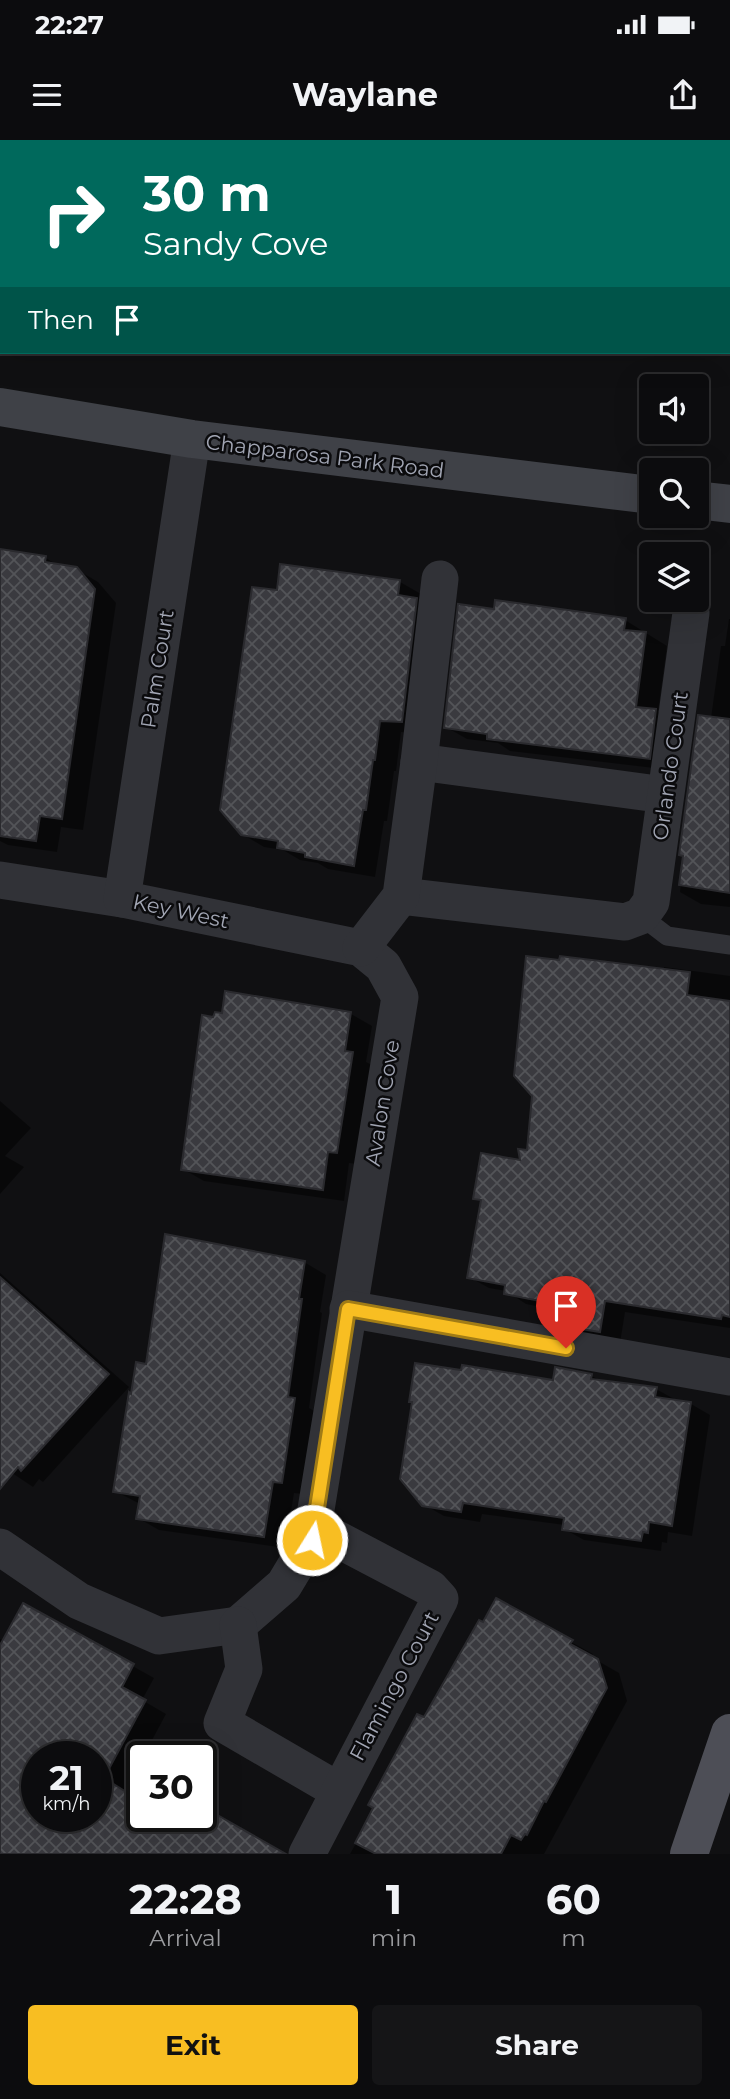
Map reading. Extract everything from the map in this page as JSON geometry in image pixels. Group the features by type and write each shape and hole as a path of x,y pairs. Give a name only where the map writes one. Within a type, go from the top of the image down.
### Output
{"main road":[{"path":"689,1854 730,1734"}],"street":[{"name":"Chapparosa Park Road","path":"0,407 192,439 639,494"},
{"name":"Palm Court","path":"122,899 192,439"},
{"path":"709,502 730,504"},
{"path":"361,948 401,896 440,579"},
{"name":"Orlando Court","path":"641,916 651,902 691,613"},
{"path":"419,762 665,795"},
{"name":"Key West","path":"0,880 122,899 361,948"},
{"path":"401,896 625,922 641,916"},
{"name":"Avalon Cove","path":"238,1625 284,1585 312,1540 400,997 383,966 361,948"},
{"path":"348,1309 730,1377"},
{"name":"Flamingo Court","path":"307,1854 440,1599 430,1588 314,1527"},
{"path":"0,1547 79,1601 159,1636 238,1625 244,1669 222,1723 339,1791"}],"lane":[{"path":"641,916 667,936 730,945"}],"building":[{"path":"0,549 46,556 45,562 77,567 95,589 62,819 40,816 36,841 0,836"},
{"path":"280,564 400,580 398,595 417,598 402,722 380,721 354,866 305,857 305,853 277,848 278,841 241,835 220,810 252,587 277,590"},
{"path":"495,600 626,618 624,630 646,632 636,707 656,709 650,759 487,739 487,734 444,728 458,604 494,609"},
{"path":"698,715 730,719 730,893 679,885 683,856 679,855"},
{"path":"526,956 559,960 560,956 690,972 687,995 730,1001 730,1317 722,1315 721,1319 605,1301 600,1332 562,1326 566,1306 504,1294 505,1285 467,1278 481,1200 473,1199 481,1153 520,1160 518,1149 527,1150 532,1096 514,1076"},
{"path":"225,991 351,1012 345,1051 353,1052 337,1153 328,1152 323,1190 181,1170 202,1015 213,1017 215,1012 222,1013"},
{"path":"165,1234 305,1261 288,1397 295,1398 282,1483 273,1482 264,1537 136,1519 140,1496 113,1492 136,1362 146,1364"},
{"path":"0,1277 109,1374 21,1471 18,1467 0,1489"},
{"path":"415,1363 461,1370 462,1365 553,1380 555,1367 592,1374 591,1379 657,1387 655,1397 691,1402 672,1526 649,1522 648,1533 643,1532 641,1541 562,1530 564,1518 463,1503 461,1512 422,1506 400,1479"},
{"path":"496,1598 573,1640 570,1644 598,1659 607,1688 546,1802 544,1801 527,1835 521,1840 511,1835 501,1854 376,1854 355,1843 373,1808 368,1805 417,1714 424,1717 479,1620 483,1622"},
{"path":"23,1603 134,1664 122,1687 146,1700 112,1763 112,1741 21,1741 21,1832 112,1832 112,1783 126,1792 126,1832 217,1832 219,1816 286,1854 0,1854 0,1645"}],"route":[{"path":"312,1540 348,1309 566,1348"}]}
